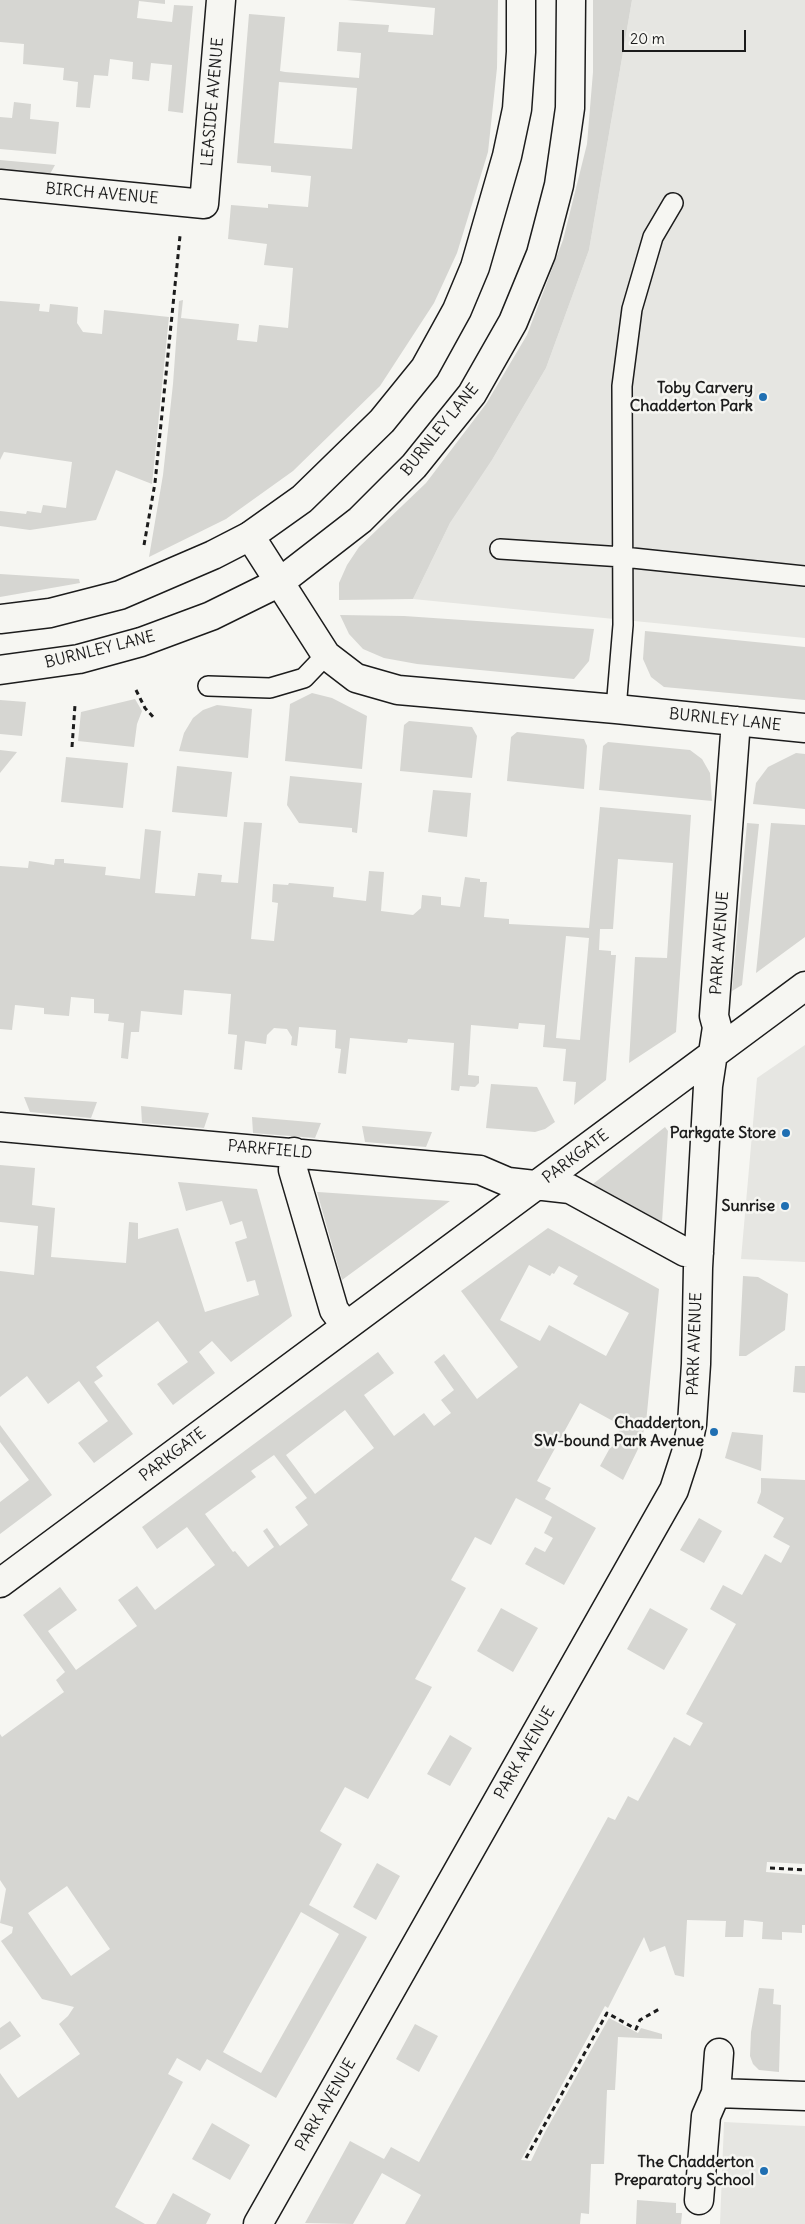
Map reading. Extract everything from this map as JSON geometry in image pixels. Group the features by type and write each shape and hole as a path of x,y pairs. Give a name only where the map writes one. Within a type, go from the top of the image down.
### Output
{"street":[{"name":"LEASIDE AVENUE","path":"204,204 221,0"},
{"path":"0,620 50,613 120,595 181,570 250,536 302,499 382,421 425,368 457,310 475,267 509,147 517,109 521,52 521,0"},
{"name":"BURNLEY LANE","path":"0,670 79,659 141,642 211,616 280,582 360,520 414,466 472,394 513,322 541,254 559,184 570,108 571,0"},
{"name":"BIRCH AVENUE","path":"0,184 204,204"},
{"name":"BURNLEY LANE","path":"250,536 326,655 356,678 398,690 805,728"},
{"name":"PARK AVENUE","path":"258,2224 674,1490 686,1453 692,1424 708,1086 717,1027 714,1016 736,721"},
{"name":"PARKGATE","path":"0,1583 805,986"},
{"name":"PARKFIELD","path":"0,1127 466,1168 480,1170 508,1182 537,1186"},
{"path":"294,1152 292,1170 334,1310 346,1326"},
{"path":"537,1186 570,1189 685,1252 699,1253"},
{"path":"699,2200 706,2116 716,2093 719,2053"},
{"path":"716,2093 805,2096"}],"lane":[{"path":"616,709 622,625 622,386 632,309 653,237 673,203"},
{"path":"500,549 623,557 805,576"},
{"path":"208,686 270,688 304,678 326,655"}],"path":[{"path":"143,551 155,483 181,226"},
{"path":"136,690 145,708 154,718"},
{"path":"72,747 75,705"},
{"path":"770,1868 805,1870"},
{"path":"526,2158 607,2013 636,2030 640,2020 661,2008"}],"shaded area":[{"path":"0,0 165,0 165,4 139,1 137,18 172,22 174,5 193,6 183,113 168,111 172,65 151,63 149,81 132,79 133,62 110,59 108,76 94,75 90,108 76,107 78,82 63,80 64,68 23,64 24,44 0,42"},
{"path":"347,0 498,0 497,68 488,152 457,253 434,303 380,386 293,471 226,519 149,557 163,475 173,384 179,301 183,300 181,318 239,324 237,340 257,342 259,325 288,328 293,268 264,265 267,244 228,239 231,205 268,208 268,204 308,207 311,176 271,172 271,166 237,163 249,14 285,17 280,71 359,78 361,53 337,51 339,22 389,25 388,32 433,35 435,8","holes":["279,82 357,88 352,149 274,143"]},
{"path":"593,0 632,0 589,250 546,368 492,460 450,523 413,599 339,600 339,583 347,565 359,547 426,483 486,404 527,335 563,240 587,144 593,72"},
{"path":"632,0 805,0 805,638 413,599 450,523 492,460 546,368 589,250"},
{"path":"14,102 31,104 30,119 59,122 56,154 0,149 0,117 12,118"},
{"path":"0,160 55,165 50,174 0,169"},
{"path":"0,301 40,304 39,311 49,312 50,304 78,307 77,323 83,332 102,334 104,310 169,317 152,484 116,470 96,520 30,530 0,526 0,511 26,514 27,511 41,513 43,505 66,508 72,462 4,452 0,460"},
{"path":"0,574 79,579 80,583 0,597"},
{"path":"340,615 404,616 594,629 589,661 574,679 417,664 384,658 363,649 349,634"},
{"path":"645,631 805,647 805,700 664,687 651,677 643,659"},
{"path":"312,693 332,698 367,716 362,769 285,761 290,704"},
{"path":"135,699 142,711 137,724 134,747 78,741 81,712"},
{"path":"0,700 26,702 22,736 0,734"},
{"path":"217,705 252,709 248,758 179,751 184,733 193,718 203,710"},
{"path":"409,721 472,727 477,736 472,778 400,771 404,725"},
{"path":"517,732 584,739 587,746 584,789 507,781 511,737"},
{"path":"608,742 690,750 702,759 710,773 712,801 599,790 603,746"},
{"path":"0,750 17,752 0,773"},
{"path":"796,753 805,754 805,809 753,804 756,783 768,767"},
{"path":"66,757 128,763 123,808 61,802"},
{"path":"177,766 232,772 227,817 172,812"},
{"path":"290,776 362,783 357,833 352,832 352,828 299,823 287,805"},
{"path":"433,790 471,793 467,837 428,832"},
{"path":"600,807 691,815 676,1032 629,1063 635,957 667,958 673,863 618,859 613,929 600,929 599,950 611,951 611,955 616,955 606,1080 574,1105 576,1082 563,1081 566,1049 543,1047 545,1025 519,1023 518,1029 471,1025 468,1075 479,1076 479,1083 475,1087 460,1086 459,1091 451,1090 454,1043 408,1039 407,1043 350,1038 346,1074 338,1073 341,1049 335,1048 336,1030 299,1027 297,1046 291,1045 292,1037 287,1029 274,1028 267,1035 266,1044 245,1041 242,1070 234,1069 237,1035 228,1034 231,994 184,990 182,1015 141,1011 139,1032 131,1032 128,1059 121,1058 124,1023 108,1021 109,1014 94,1013 94,999 71,997 69,1016 44,1014 44,1008 15,1005 12,1030 0,1029 0,866 28,868 29,861 54,865 55,859 64,859 64,863 106,867 105,875 140,879 145,829 161,831 155,893 195,896 198,873 222,875 221,882 238,883 244,822 262,823 251,939 274,941 278,903 272,902 273,884 288,885 289,883 334,887 333,897 366,901 369,871 384,872 381,911 413,915 421,908 422,895 441,897 441,905 460,907 465,877 480,879 480,882 487,882 484,917 509,919 509,924 589,928","holes":["566,936 589,938 580,1040 556,1038"]},
{"path":"747,823 759,824 742,985 732,991"},
{"path":"771,823 805,825 805,937 756,973"},
{"path":"805,1045 805,1262 741,1259 757,1078"},
{"path":"491,1084 537,1087 555,1122 545,1129 535,1132 486,1128"},
{"path":"24,1097 97,1102 91,1118 30,1112"},
{"path":"141,1106 209,1113 204,1128 142,1123"},
{"path":"252,1117 321,1123 315,1138 253,1133"},
{"path":"362,1126 432,1132 426,1147 365,1142"},
{"path":"665,1127 668,1131 662,1222 593,1184"},
{"path":"0,1165 35,1168 32,1205 55,1208 51,1257 126,1263 129,1222 138,1223 138,1239 178,1228 205,1312 259,1295 255,1280 247,1282 235,1242 247,1238 242,1221 230,1225 222,1201 186,1211 178,1182 257,1189 292,1316 231,1362 212,1341 199,1352 215,1373 173,1405 157,1384 188,1362 158,1321 96,1367 103,1376 94,1382 133,1434 94,1463 78,1443 108,1421 79,1381 48,1404 27,1376 0,1397 0,1271 34,1275 38,1226 0,1222"},
{"path":"318,1192 450,1201 342,1280"},
{"path":"548,1228 659,1289 646,1423 639,1447 623,1480 600,1466 622,1426 580,1403 537,1481 551,1488 545,1499 596,1528 564,1585 525,1564 535,1547 545,1552 553,1538 544,1533 552,1517 516,1498 491,1545 475,1537 451,1580 466,1588 415,1679 432,1687 368,1799 345,1787 320,1831 342,1844 309,1905 367,1937 276,2098 207,2059 200,2071 177,2058 168,2074 183,2082 115,2207 145,2224 0,2224 0,2073 18,2098 80,2054 59,2024 74,2007 42,1999 1,1941 12,1933 13,1927 0,1923 6,1889 0,1880 0,1734 2,1737 64,1692 56,1680 65,1672 23,1615 60,1587 77,1610 48,1631 76,1670 137,1626 118,1600 137,1586 155,1610 215,1565 187,1527 157,1549 142,1527 378,1352 394,1373 364,1395 394,1436 424,1413 434,1426 451,1413 441,1400 454,1390 434,1362 444,1354 477,1399 518,1367 461,1291","holes":["529,1265 550,1276 552,1273 554,1274 559,1266 578,1276 573,1284 629,1313 606,1356 549,1325 540,1341 500,1320","345,1410 374,1448 315,1494 286,1455","274,1455 307,1498 295,1507 308,1525 280,1546 267,1528 263,1531 274,1547 248,1567 235,1551 233,1552 205,1514 256,1477 251,1471","67,1886 110,1949 71,1976 28,1913","301,1912 339,1934 261,2073 223,2052"]},
{"path":"743,1276 758,1277 788,1294 785,1330 746,1356 739,1356"},
{"path":"795,1366 805,1366 805,1393 793,1392"},
{"path":"0,1425 52,1495 0,1534 0,1502 29,1480 0,1442"},
{"path":"732,1432 763,1435 761,1471 725,1458"},
{"path":"761,1478 805,1480 805,1864 767,1862 766,1872 805,1875 805,1925 802,1925 802,1933 782,1932 782,1940 762,1939 763,1922 744,1920 743,1937 725,1937 726,1921 687,1920 684,1977 675,1975 665,1946 650,1952 644,1937 608,2008 605,2006 521,2160 531,2161 545,2132 609,2018 638,2033 641,2028 662,2034 662,2039 618,2037 615,2090 607,2090 604,2164 591,2164 589,2214 581,2213 580,2224 405,2224 421,2195 382,2173 353,2224 305,2223 350,2141 384,2159 391,2147 419,2162 608,1817 615,1820 628,1796 638,1801 674,1737 690,1746 703,1723 686,1714 736,1624 710,1609 723,1585 742,1595 765,1554 781,1563 790,1546 773,1537 784,1518 757,1503 761,1492"},
{"path":"699,1518 722,1531 704,1563 680,1550"},
{"path":"501,1608 538,1628 513,1672 477,1651"},
{"path":"650,1608 688,1629 664,1670 627,1649"},
{"path":"450,1735 472,1748 450,1786 427,1774"},
{"path":"377,1863 400,1876 376,1920 353,1907"},
{"path":"759,1988 774,1989 773,2004 781,2005 779,2072 759,2070 753,2064 750,2056 751,2032"},
{"path":"10,2021 21,2036 0,2050 0,2028"},
{"path":"415,2024 438,2036 419,2072 396,2059"},
{"name":"The Chadderton Preparatory School","path":"724,2122 805,2126 805,2224 720,2224"},
{"path":"212,2123 250,2145 230,2180 192,2159"},
{"path":"173,2193 211,2214 206,2224 156,2224"},
{"path":"637,2200 676,2203 676,2213 682,2213 681,2224 636,2224"}],"place":[{"name":"Toby Carvery Chadderton Park","path":"763,397"},
{"name":"Parkgate Store","path":"786,1133"},
{"name":"Sunrise","path":"785,1206"},
{"name":"Chadderton, SW-bound Park Avenue","path":"714,1432"},
{"name":"The Chadderton Preparatory School","path":"764,2171"}]}
